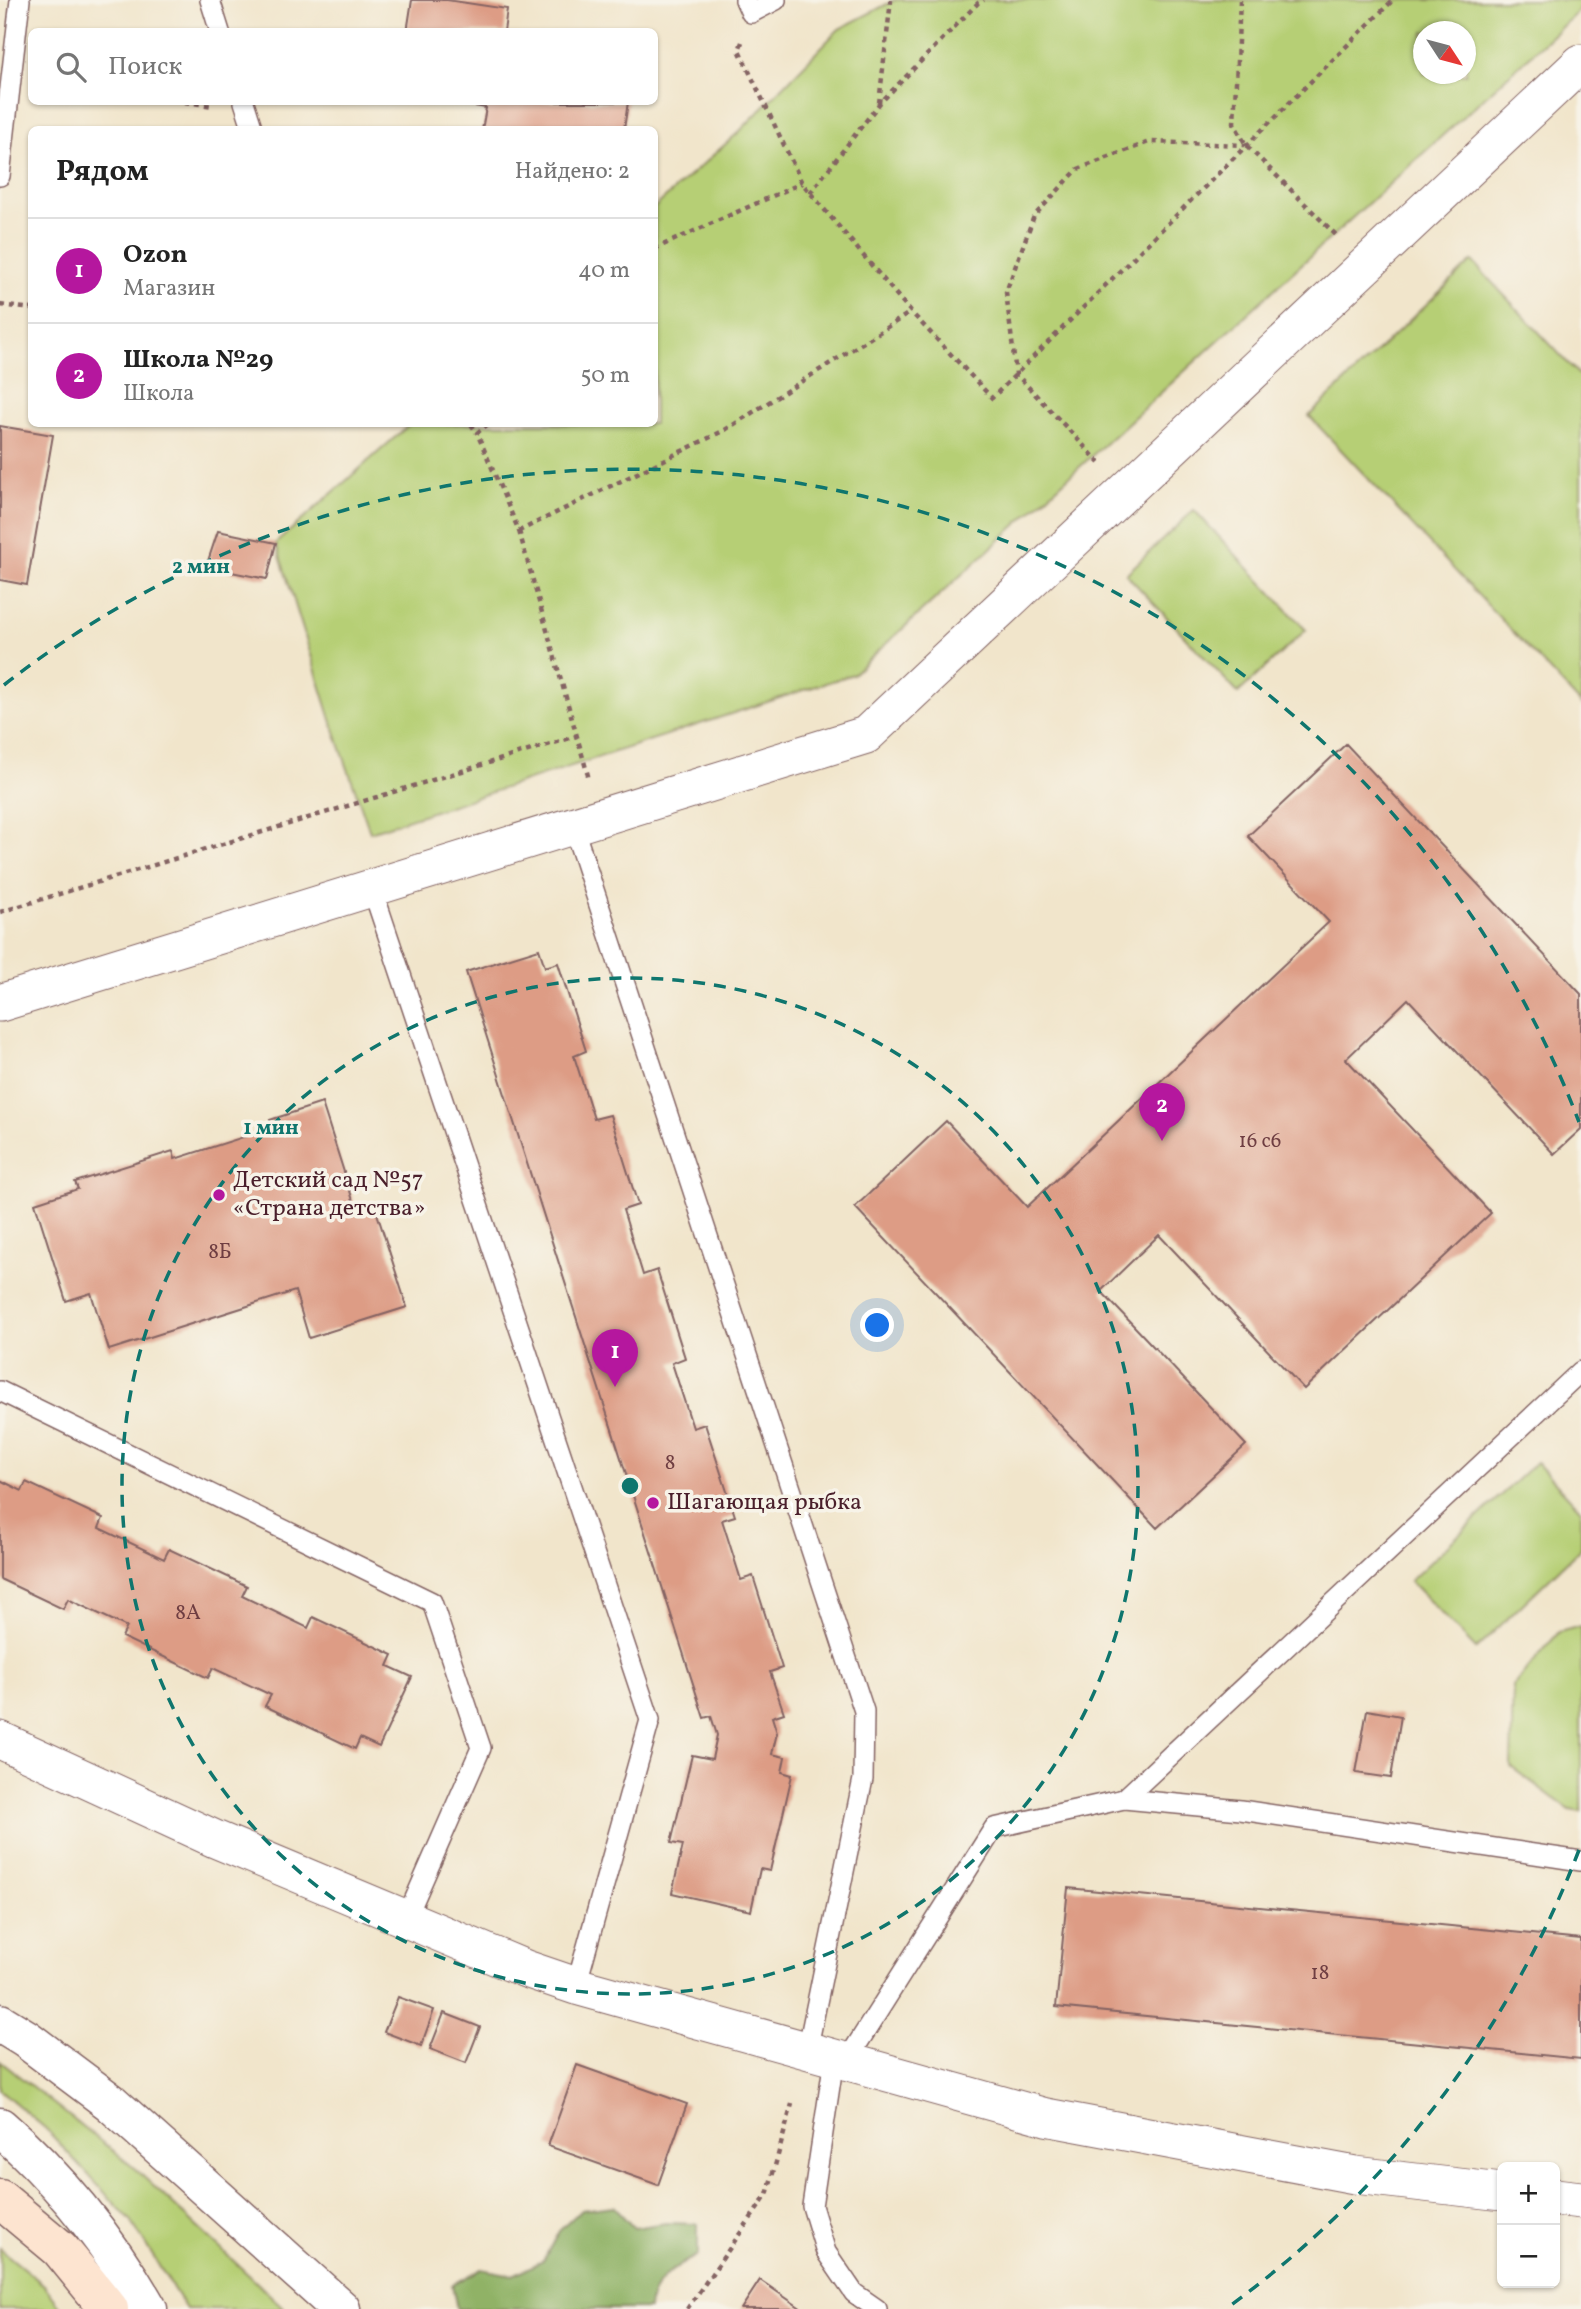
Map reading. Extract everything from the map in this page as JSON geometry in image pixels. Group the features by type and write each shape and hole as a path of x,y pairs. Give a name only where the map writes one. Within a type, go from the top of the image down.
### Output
{"main road":[{"path":"0,2199 60,2249 109,2309"}],"street":[{"path":"0,1003 866,735 1581,63"},
{"path":"0,1740 215,1839 526,1969 576,1986 1046,2117 1355,2175 1497,2191"},
{"path":"0,2024 26,2039 110,2102 341,2309"},
{"path":"0,2127 29,2152 76,2205 121,2262 148,2309"},
{"path":"1560,2198 1581,2200"}],"lane":[{"path":"0,176 20,0"},
{"path":"210,0 219,28"},
{"path":"748,6 776,0"},
{"path":"245,105 252,126"},
{"path":"586,822 864,1711 863,1779 811,2206 826,2252 854,2293 877,2309"},
{"path":"372,888 650,1720 576,1986"},
{"path":"1124,1799 1581,1371"},
{"path":"0,1391 432,1602 481,1748 406,1919"},
{"path":"829,2057 994,1828 1124,1799 1241,1810 1581,1861"}],"path":[{"path":"879,104 891,0"},
{"path":"810,193 879,104 984,0"},
{"path":"1240,0 1234,123 1246,145 1366,265"},
{"path":"748,6 739,50 802,183 911,312 992,398 1392,0"},
{"path":"1126,491 1016,374 1006,292 1034,216 1078,169 1149,142 1246,145"},
{"path":"658,247 802,183"},
{"path":"0,305 28,308"},
{"path":"520,531 725,430 911,312"},
{"path":"473,427 520,531 577,736 586,822"},
{"path":"477,433 484,427"},
{"path":"0,912 577,736"},
{"path":"687,2309 767,2195 829,2057"}],"green space":[{"path":"895,0 1581,0 1581,9 853,674 370,832 333,726 276,543 407,427 658,427 658,204 739,132 839,29"},
{"path":"1472,261 1581,377 1581,704 1309,416"},
{"path":"1194,510 1306,630 1238,693 1126,574"},
{"path":"1536,1462 1581,1510 1581,1548 1476,1649 1410,1581"},
{"path":"1581,1626 1581,1812 1570,1810 1511,1767 1513,1686 1559,1632"},
{"path":"0,2061 133,2167 285,2309 186,2309 131,2221 46,2129 0,2090"},
{"path":"613,2206 634,2228 666,2223 698,2224 698,2255 659,2282 649,2309 457,2309 452,2285 481,2269 513,2275 543,2261 559,2231 581,2210"},
{"path":"0,2249 44,2285 62,2309 0,2309"}],"building":[{"path":"412,0 447,0 507,9 505,28 408,28"},
{"path":"469,105 628,105 624,126 483,126 486,108"},
{"path":"0,426 53,435 27,585 0,580"},
{"path":"218,531 276,543 267,579 206,567"},
{"path":"1346,744 1581,994 1581,1129 1554,1154 1408,999 1346,1059 1491,1213 1304,1389 1159,1235 1101,1291 1246,1445 1157,1528 855,1207 946,1121 1027,1207 1329,922 1248,836"},
{"path":"539,949 545,967 558,963 586,1051 574,1056 594,1119 610,1115 638,1205 623,1210 643,1275 657,1270 685,1358 672,1363 693,1428 705,1424 735,1516 722,1520 741,1580 753,1576 782,1668 770,1672 784,1713 772,1717 777,1733 772,1754 785,1757 782,1772 792,1775 770,1871 760,1869 751,1911 672,1893 683,1845 671,1843 692,1755 712,1759 717,1735 711,1716 704,1718 466,972"},
{"path":"322,1103 357,1213 375,1207 407,1307 309,1338 295,1291 109,1350 91,1293 66,1301 35,1203 78,1189 75,1182 173,1151 175,1159 272,1128 270,1120"},
{"path":"0,1480 22,1491 26,1482 103,1518 99,1528 164,1559 169,1549 247,1586 242,1596 308,1628 313,1617 393,1655 388,1666 412,1677 379,1747 360,1738 355,1749 265,1706 271,1695 213,1668 208,1678 122,1637 127,1627 68,1599 63,1609 0,1579"},
{"path":"1367,1710 1401,1716 1391,1778 1356,1773"},
{"path":"1068,1888 1581,1939 1581,2059 1056,2007"},
{"path":"398,1997 434,2010 421,2046 384,2032"},
{"path":"444,2013 480,2027 466,2063 430,2049"},
{"path":"577,2065 687,2104 658,2185 548,2146"},
{"path":"760,2280 802,2309 741,2309"}],"place":[{"name":"Школа №29","path":"1162,1141"},
{"name":"Детский сад №57 «Страна детства»","path":"219,1195"},
{"name":"Ozon","path":"615,1387"},
{"name":"Шагающая рыбка","path":"653,1503"}]}
